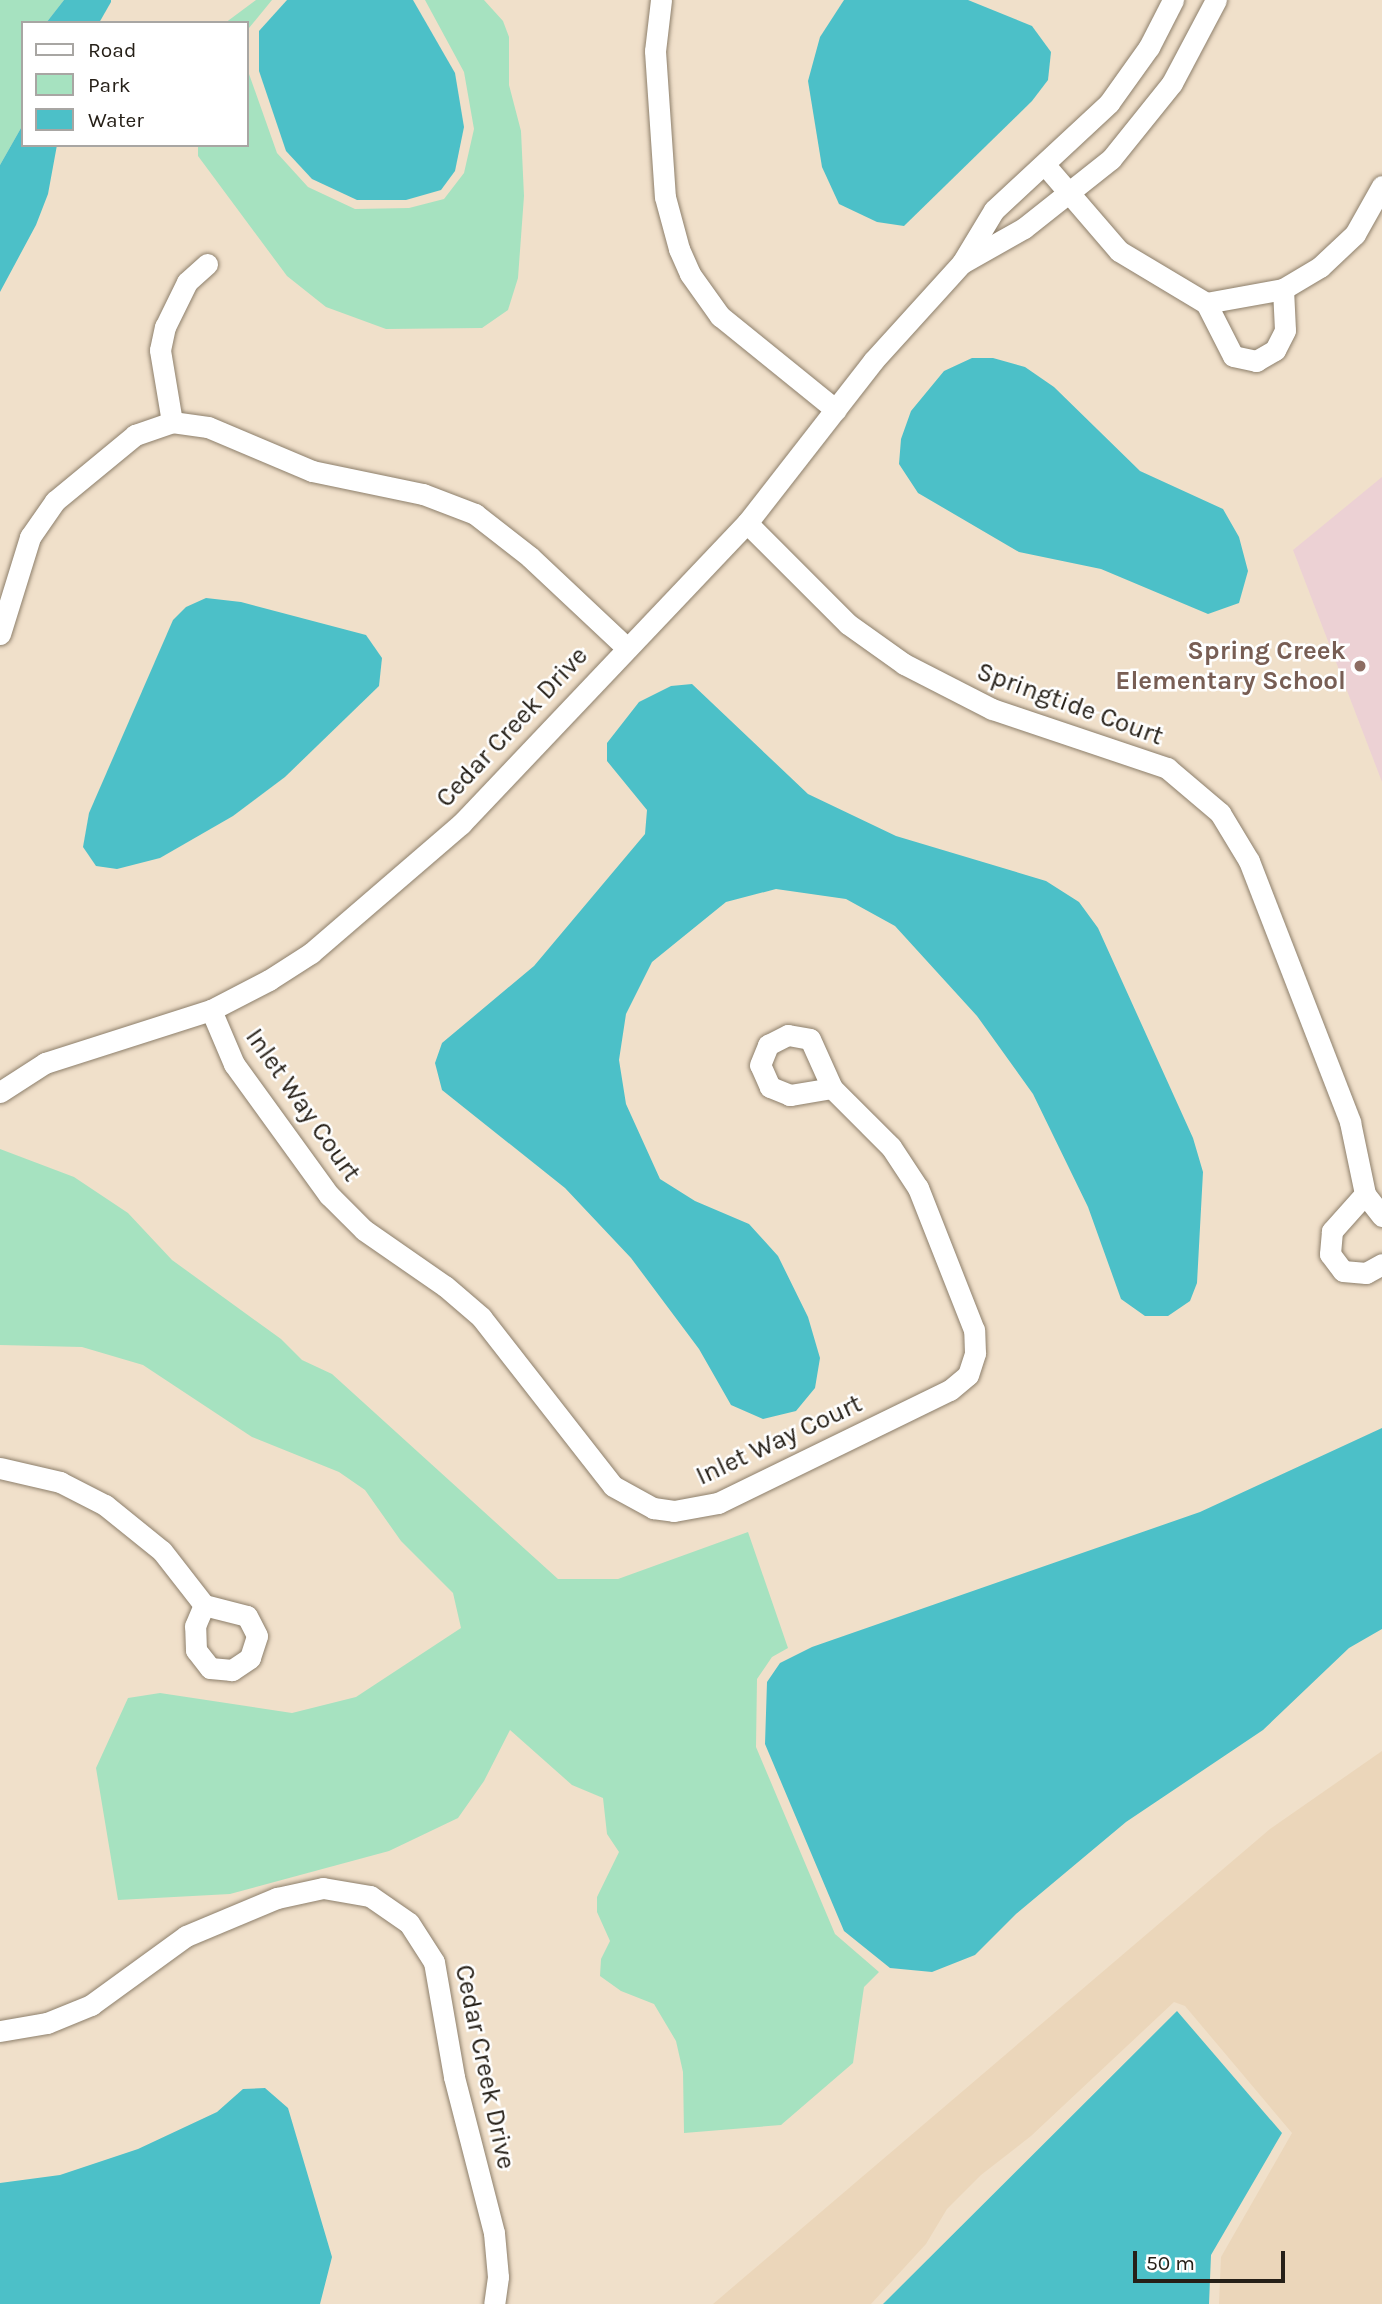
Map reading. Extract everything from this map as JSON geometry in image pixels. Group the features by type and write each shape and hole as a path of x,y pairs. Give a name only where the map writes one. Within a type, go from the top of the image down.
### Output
{"street":[{"path":"661,0 655,51 666,197 679,249 690,274 720,316 836,410"},
{"name":"Cedar Creek Drive","path":"0,1092 67,1054 211,1010 311,953 461,824 626,647 747,523 923,302 961,263 995,211 1045,165 1124,84 1173,0"},
{"name":"Cedar Creek Drive","path":"961,263 1002,243 1068,195 1141,125 1172,83 1216,0"},
{"path":"1045,165 1068,195 1119,251 1206,303 1233,356 1256,361 1275,350 1285,330 1283,289"},
{"path":"1206,303 1283,289 1320,267 1355,234 1382,186"},
{"path":"172,422 160,350 165,327 187,282 207,264"},
{"path":"0,634 30,537 55,501 135,435 172,422 208,427 312,471 423,494 475,513 626,647"},
{"name":"Springtide Court","path":"747,523 848,624 904,664 992,709 1167,768 1220,813 1249,861 1350,1122 1365,1195 1382,1216"},
{"name":"Inlet Way Court","path":"211,1010 233,1064 329,1195 364,1230 445,1286 481,1317 613,1486 643,1504 674,1511 718,1503 950,1390 968,1375 975,1353 974,1330 918,1188 891,1147 832,1088"},
{"path":"1365,1195 1332,1231 1330,1254 1343,1270 1366,1273 1382,1264"},
{"path":"0,1468 48,1478 105,1505 162,1551 204,1605"},
{"name":"Cedar Creek Drive","path":"0,2031 47,2023 80,2010 186,1936 276,1898 323,1888 370,1896 410,1923 434,1962 454,2077 496,2244 494,2304"}],"shaded area":[{"name":"Spring Creek Elementary School","path":"1382,477 1382,782 1293,550"},
{"path":"1382,1751 1382,2304 1219,2304 1221,2257 1292,2133 1185,2006 1174,2002 1031,2136 981,2175 947,2209 926,2244 871,2304 713,2304 1270,1829"}],"green space":[{"path":"0,0 64,0 48,21 21,21 21,128 0,165"},
{"path":"256,0 272,0 249,28 249,74 277,153 308,187 355,209 409,208 444,199 464,173 474,129 464,72 425,0 484,0 503,21 509,37 509,85 521,131 524,196 518,278 508,310 482,328 386,329 326,307 287,276 198,156 198,147 248,147 248,21 228,21"},
{"path":"0,1149 74,1177 128,1213 172,1260 281,1339 302,1360 332,1374 558,1579 618,1579 748,1532 788,1648 772,1657 757,1679 756,1747 835,1934 879,1972 864,1987 853,2063 781,2125 684,2133 683,2072 676,2041 654,2004 621,1991 600,1976 601,1959 610,1941 597,1912 597,1897 619,1852 607,1834 603,1798 572,1785 510,1730 484,1781 458,1818 389,1851 230,1894 118,1900 96,1768 128,1698 160,1693 292,1713 356,1697 461,1628 453,1593 401,1541 365,1490 339,1472 252,1437 143,1365 82,1347 0,1345"}],"water":[{"path":"64,0 111,0 100,21 48,21"},
{"path":"287,0 413,0 455,73 464,127 455,171 441,190 406,200 357,200 312,179 286,151 259,71 259,31"},
{"path":"844,0 968,0 1032,26 1051,52 1048,80 1032,101 904,226 877,222 839,204 822,167 808,81 820,37"},
{"path":"21,128 21,147 57,147 48,194 36,225 0,292 0,165"},
{"path":"972,358 993,358 1025,367 1054,387 1140,471 1223,509 1239,537 1248,571 1239,603 1208,614 1101,569 1019,552 918,493 899,464 901,439 911,411 944,371"},
{"path":"206,598 241,602 366,635 382,658 379,686 285,777 233,816 160,858 117,869 96,866 83,847 89,813 173,620 186,607"},
{"path":"692,684 808,794 896,836 1046,881 1079,902 1098,928 1193,1138 1203,1172 1197,1283 1190,1301 1168,1316 1145,1316 1121,1299 1088,1207 1033,1094 977,1016 895,926 846,899 776,889 726,902 652,962 626,1014 619,1060 626,1104 660,1179 695,1201 749,1224 778,1256 808,1317 820,1358 815,1388 796,1411 763,1419 731,1405 699,1349 631,1258 565,1188 442,1090 435,1063 442,1043 534,966 645,834 647,810 607,761 607,743 639,702 671,686"},
{"path":"1382,1428 1382,1629 1349,1648 1263,1730 1126,1822 1016,1914 975,1955 932,1972 890,1968 844,1931 765,1744 767,1682 780,1663 812,1647 1200,1512"},
{"path":"1177,2011 1282,2133 1211,2255 1209,2304 883,2304"},
{"path":"265,2088 288,2108 332,2257 320,2304 0,2304 0,2183 60,2175 138,2149 217,2112 243,2089"}],"place":[{"name":"Spring Creek Elementary School","path":"1360,666"}]}
